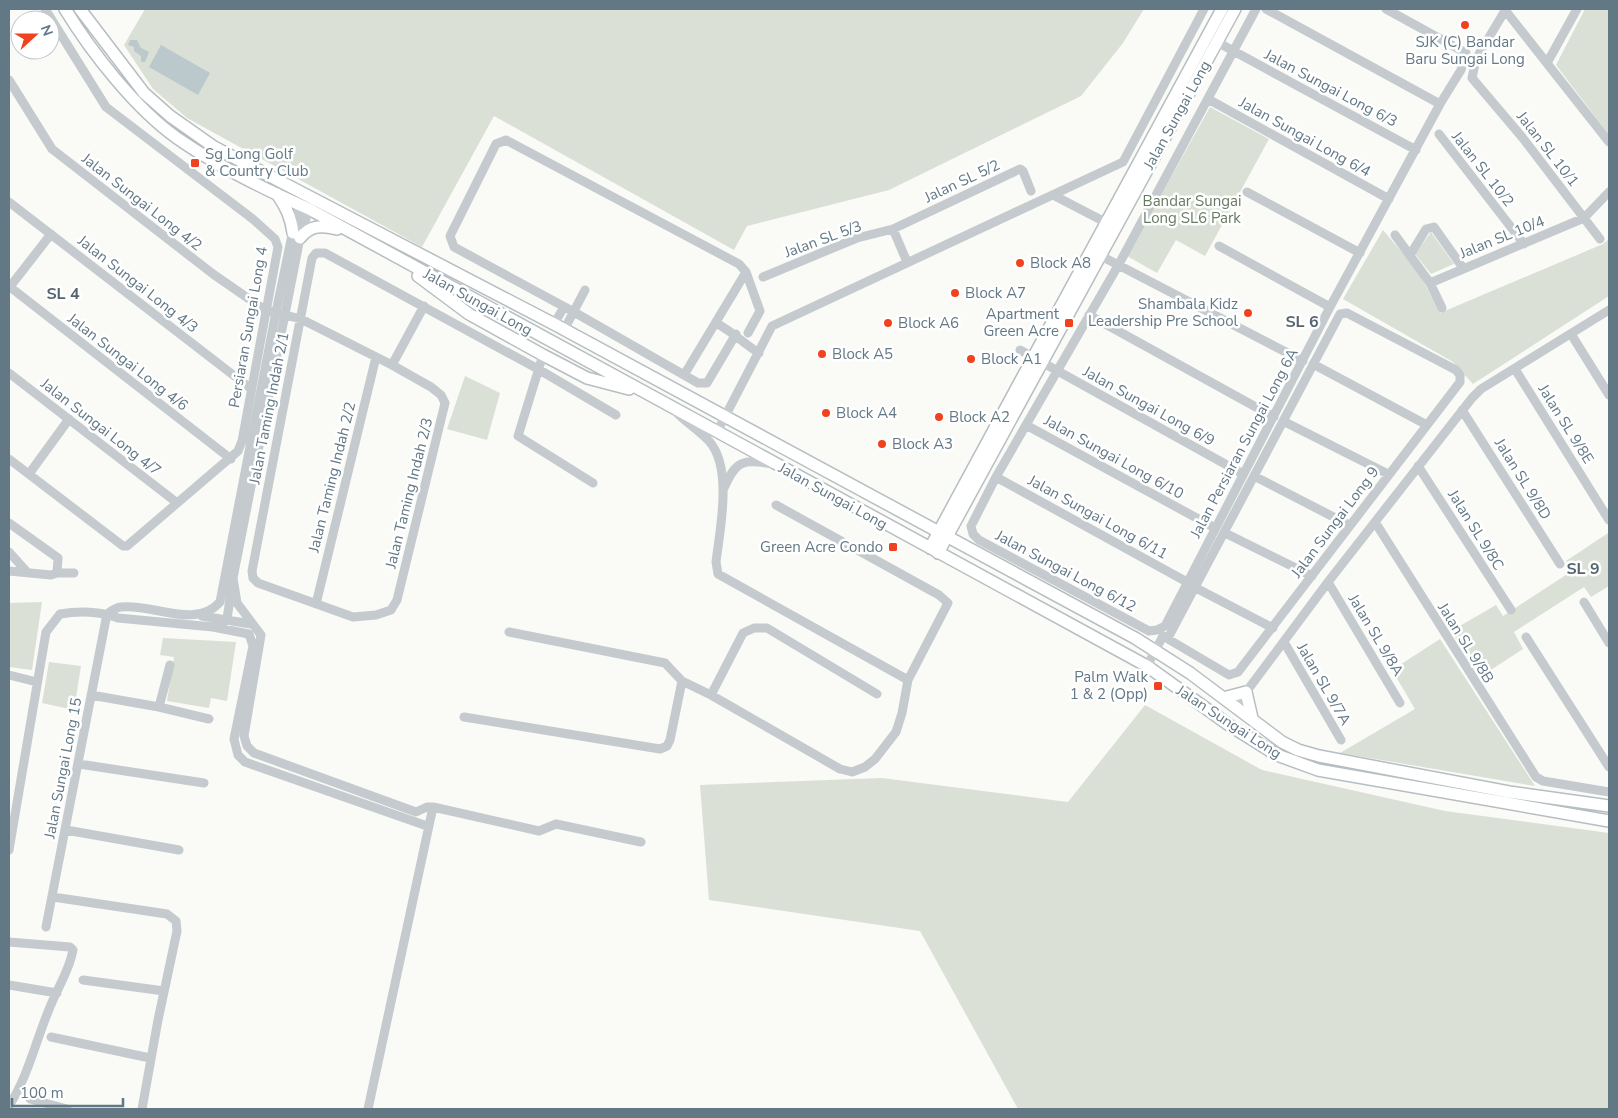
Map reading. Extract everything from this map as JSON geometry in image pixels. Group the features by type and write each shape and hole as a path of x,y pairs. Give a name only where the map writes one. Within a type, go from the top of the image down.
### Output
{"street":[{"name":"Persiaran Sungai Long 4","path":"29,474 125,547 176,502 231,458 238,451 242,441 250,388 278,247 275,239 106,107 44,9"},
{"name":"Jalan Sungai Long","path":"65,9 122,86 141,108 177,138 276,193 305,202 322,202 559,327 943,534 1156,651 1252,718 1282,742 1298,750 1319,756 1509,792 1609,806"},
{"name":"Jalan Sungai Long","path":"80,9 144,93 170,116 214,147 305,202 351,233 1147,666 1208,710 1277,755 1318,770 1609,821"},
{"path":"718,432 772,326 1122,162 1204,9"},
{"name":"Jalan Sungai Long","path":"943,534 1033,356 1222,9"},
{"name":"Jalan Sungai Long","path":"934,550 1044,362 1235,9"},
{"path":"996,477 1119,264 1256,9"},
{"path":"1266,9 1440,104"},
{"name":"Jalan Persiaran Sungai Long 6A","path":"1157,630 1165,626 1243,474 1274,417 1308,362 1330,307 1440,104 1461,70 1466,53 1386,9"},
{"path":"1506,9 1609,142"},
{"name":"Jalan SL 10/1","path":"1506,9 1476,59 1472,78 1600,239"},
{"path":"1547,63 1577,9"},
{"name":"Jalan Sungai Long 6/3","path":"1217,42 1416,150"},
{"name":"Jalan Sungai Long 4/2","path":"9,80 52,149 212,274 265,310 301,319 376,357 441,395"},
{"name":"Jalan Sungai Long 6/4","path":"1208,99 1389,199"},
{"name":"Jalan SL 10/2","path":"1439,134 1524,244"},
{"path":"736,334 707,383 698,383 574,312 454,247 450,236 496,144 506,140 740,264 746,272 760,311 748,333"},
{"path":"238,173 253,170 258,184"},
{"name":"Jalan SL 5/2","path":"892,229 1020,170 1023,171 1032,191"},
{"path":"1248,192 1360,253"},
{"path":"1584,218 1609,192"},
{"path":"276,193 287,208 296,235"},
{"path":"1053,195 1105,222"},
{"name":"Jalan Sungai Long 4/3","path":"9,202 250,388"},
{"path":"225,623 281,313 296,235 305,202"},
{"name":"Jalan SL 10/4","path":"1430,283 1584,218"},
{"path":"296,235 316,226 351,233"},
{"path":"1410,255 1426,229 1434,227 1463,268"},
{"path":"892,229 907,262"},
{"name":"Jalan SL 5/3","path":"764,277 857,238 892,229"},
{"path":"9,288 51,234"},
{"path":"1395,235 1430,283 1442,308"},
{"path":"1219,246 1330,307"},
{"path":"384,251 469,314 543,355 587,378 644,393"},
{"name":"Jalan Taming Indah 2/1","path":"316,604 258,583 252,571 312,258 316,253 325,253 424,306"},
{"path":"1101,256 1426,424"},
{"path":"684,375 746,272"},
{"name":"Jalan Sungai Long 4/6","path":"9,288 231,458"},
{"path":"559,327 574,312 585,290"},
{"path":"392,366 424,306 616,415"},
{"path":"559,327 564,307"},
{"path":"1208,710 1224,711 1235,706 1418,466 1481,389 1515,370 1609,310"},
{"path":"225,623 220,602 281,313"},
{"name":"Jalan Sungai Long 9","path":"1168,638 1229,675 1238,672 1460,382 1460,375 1456,370 1347,313 1337,317 1308,362"},
{"path":"1090,315 1274,417"},
{"path":"716,322 736,334 740,342 758,353"},
{"path":"736,334 748,333 764,343"},
{"path":"1571,334 1609,395"},
{"name":"Jalan Sungai Long 6/9","path":"1020,350 1243,474"},
{"path":"543,355 518,436 593,483"},
{"name":"Jalan Taming Indah 2/2","path":"316,604 376,357"},
{"path":"1147,666 1163,636 1168,638 1196,588 1282,421 1308,362"},
{"name":"Jalan SL 9/8E","path":"1515,370 1609,520"},
{"name":"Jalan Sungai Long 4/7","path":"9,373 176,502"},
{"name":"Jalan Taming Indah 2/3","path":"316,604 353,616 376,615 391,610 397,600 445,404 441,395"},
{"path":"671,407 709,441 718,457 723,490 716,562 718,574 908,680"},
{"name":"Jalan SL 9/8D","path":"1462,410 1560,564"},
{"path":"9,459 29,474 69,419"},
{"path":"1282,421 1388,474"},
{"name":"Jalan Sungai Long 6/10","path":"1026,425 1215,528"},
{"path":"723,490 730,473 738,465 746,461 777,465"},
{"name":"Jalan SL 9/8C","path":"1418,466 1511,610"},
{"path":"1254,476 1349,525"},
{"name":"Jalan Sungai Long 6/12","path":"996,477 972,524 972,532 979,540 1149,631 1157,630"},
{"name":"Jalan Sungai Long 6/11","path":"996,477 1186,582"},
{"path":"509,632 665,663 682,681 711,695 840,769 852,772 865,767 875,759 896,732 902,713 908,680 948,603 939,595 776,505"},
{"path":"9,522 58,558 57,573"},
{"name":"Jalan SL 9/8B","path":"1375,522 1536,777 1543,781 1609,792"},
{"path":"1225,533 1312,576"},
{"path":"9,552 27,572"},
{"path":"988,580 996,564"},
{"path":"9,571 51,575 74,573"},
{"path":"233,578 235,598 251,624 258,630 261,640 244,736 247,746 254,753 416,812 424,807 433,807 539,831 556,824 642,842"},
{"name":"Jalan SL 9/8A","path":"1328,582 1400,703"},
{"path":"1196,588 1273,628"},
{"path":"197,615 211,611 220,602"},
{"path":"1584,602 1609,643"},
{"path":"107,614 120,606 197,615 225,623 249,634 252,641 234,739 238,755 245,762 428,826"},
{"path":"9,850 46,632 60,614 107,614 118,618 213,627 225,623 251,624"},
{"name":"Jalan Sungai Long 15","path":"46,927 107,614"},
{"path":"711,695 743,633 754,628 767,628 877,694"},
{"path":"1526,637 1609,767"},
{"name":"Jalan SL 9/7A","path":"1284,642 1340,740"},
{"path":"160,707 170,665"},
{"path":"9,675 37,682"},
{"path":"464,717 660,749 667,746 670,740 682,681"},
{"path":"1223,698 1246,692"},
{"path":"1246,692 1252,718"},
{"path":"91,695 160,707 209,719"},
{"path":"1235,706 1235,716 1242,733"},
{"path":"79,764 204,783"},
{"path":"368,1109 433,807"},
{"path":"66,830 179,850"},
{"path":"53,897 167,914 176,921 177,931 150,1058 142,1109"},
{"path":"9,942 72,948 72,955 37,1039 25,1077 9,1106"},
{"path":"82,980 164,991"},
{"path":"9,985 57,993"},
{"path":"51,1037 150,1058"},
{"path":"30,1099 67,1109"}],"green space":[{"path":"145,9 1144,9 1123,43 1081,96 889,190 747,226 734,250 494,116 422,247 187,118 153,89 124,45"},
{"path":"1585,9 1609,9 1609,135 1556,65"},
{"name":"Bandar Sungai Long SL6 Park","path":"1210,107 1269,139 1205,256 1176,240 1157,273 1127,256"},
{"path":"1383,230 1418,271 1440,313 1603,244 1609,239 1609,296 1473,384 1453,362 1343,299"},
{"path":"1431,232 1454,264 1431,274 1415,254"},
{"path":"465,376 500,393 487,440 447,429"},
{"path":"1608,533 1609,586 1591,597 1584,587 1514,632 1523,649 1480,677 1451,631 1496,605 1503,616 1572,571 1566,561"},
{"path":"42,602 32,670 9,667 9,603"},
{"path":"163,638 236,642 227,701 211,698 209,708 167,701 174,657 160,655"},
{"path":"1440,639 1535,786 1340,753 1415,709 1392,670"},
{"path":"49,662 81,666 74,710 42,703"},
{"path":"1145,705 1262,770 1445,811 1609,833 1609,1109 1018,1109 920,931 709,900 700,785 882,778 1068,802"}],"shaded area":[{"path":"130,40 137,40 141,48 149,52 145,62 141,62 141,56 134,51 134,47 128,45"},
{"path":"161,45 210,73 198,95 149,67"}],"place":[{"name":"SJK (C) Bandar Baru Sungai Long","path":"1465,25"},
{"name":"Sg Long Golf & Country Club","path":"195,163"},
{"name":"Block A8","path":"1020,263"},
{"name":"Block A7","path":"955,293"},
{"name":"Shambala Kidz Leadership Pre School","path":"1248,313"},
{"name":"Block A6","path":"888,323"},
{"name":"Apartment Green Acre","path":"1069,323"},
{"name":"Block A5","path":"822,354"},
{"name":"Block A1","path":"971,359"},
{"name":"Block A4","path":"826,413"},
{"name":"Block A2","path":"939,417"},
{"name":"Block A3","path":"882,444"},
{"name":"Green Acre Condo","path":"893,547"},
{"name":"Palm Walk 1 & 2 (Opp)","path":"1158,686"}],"district":[{"name":"SL 4","path":"63,293"},
{"name":"SL 6","path":"1302,321"},
{"name":"SL 9","path":"1583,568"}]}
